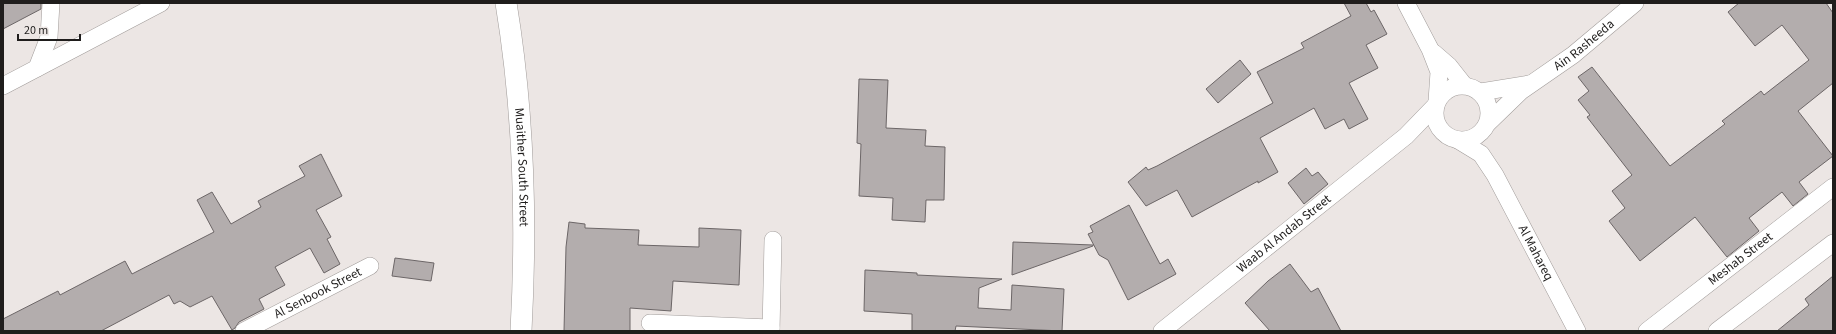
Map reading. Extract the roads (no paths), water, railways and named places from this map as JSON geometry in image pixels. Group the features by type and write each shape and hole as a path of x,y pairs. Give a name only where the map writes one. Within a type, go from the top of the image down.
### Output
{"street":[{"path":"37,68 49,37 51,3"},
{"name":"Muaither South Street","path":"506,3 515,55 523,158 525,261 521,331"},
{"path":"1406,3 1430,49 1439,72 1435,114 1437,123 1442,131 1454,139 1467,140 1476,137 1486,127 1490,112 1487,101 1481,92 1473,87 1464,85 1455,86 1446,90 1437,103"},
{"name":"Ain Rasheeda","path":"1486,127 1511,99 1573,55 1635,3"},
{"path":"3,86 154,4"},
{"path":"1430,49 1449,66 1464,85"},
{"name":"Ain Rasheeda","path":"1481,92 1531,84"},
{"name":"Waab Al Andab Street","path":"1162,331 1406,136 1437,103"},
{"name":"Al Mahareq","path":"1486,127 1495,175"},
{"name":"Waab Al Andab Street","path":"1406,136 1431,130 1454,139"},
{"name":"Al Mahareq","path":"1454,139 1481,154 1495,175 1577,331"},
{"name":"Meshab Street","path":"1647,331 1833,187"},
{"path":"650,323 771,330 773,240"},
{"path":"1717,331 1833,243"},
{"name":"Al Senbook Street","path":"244,331 370,266"}]}
